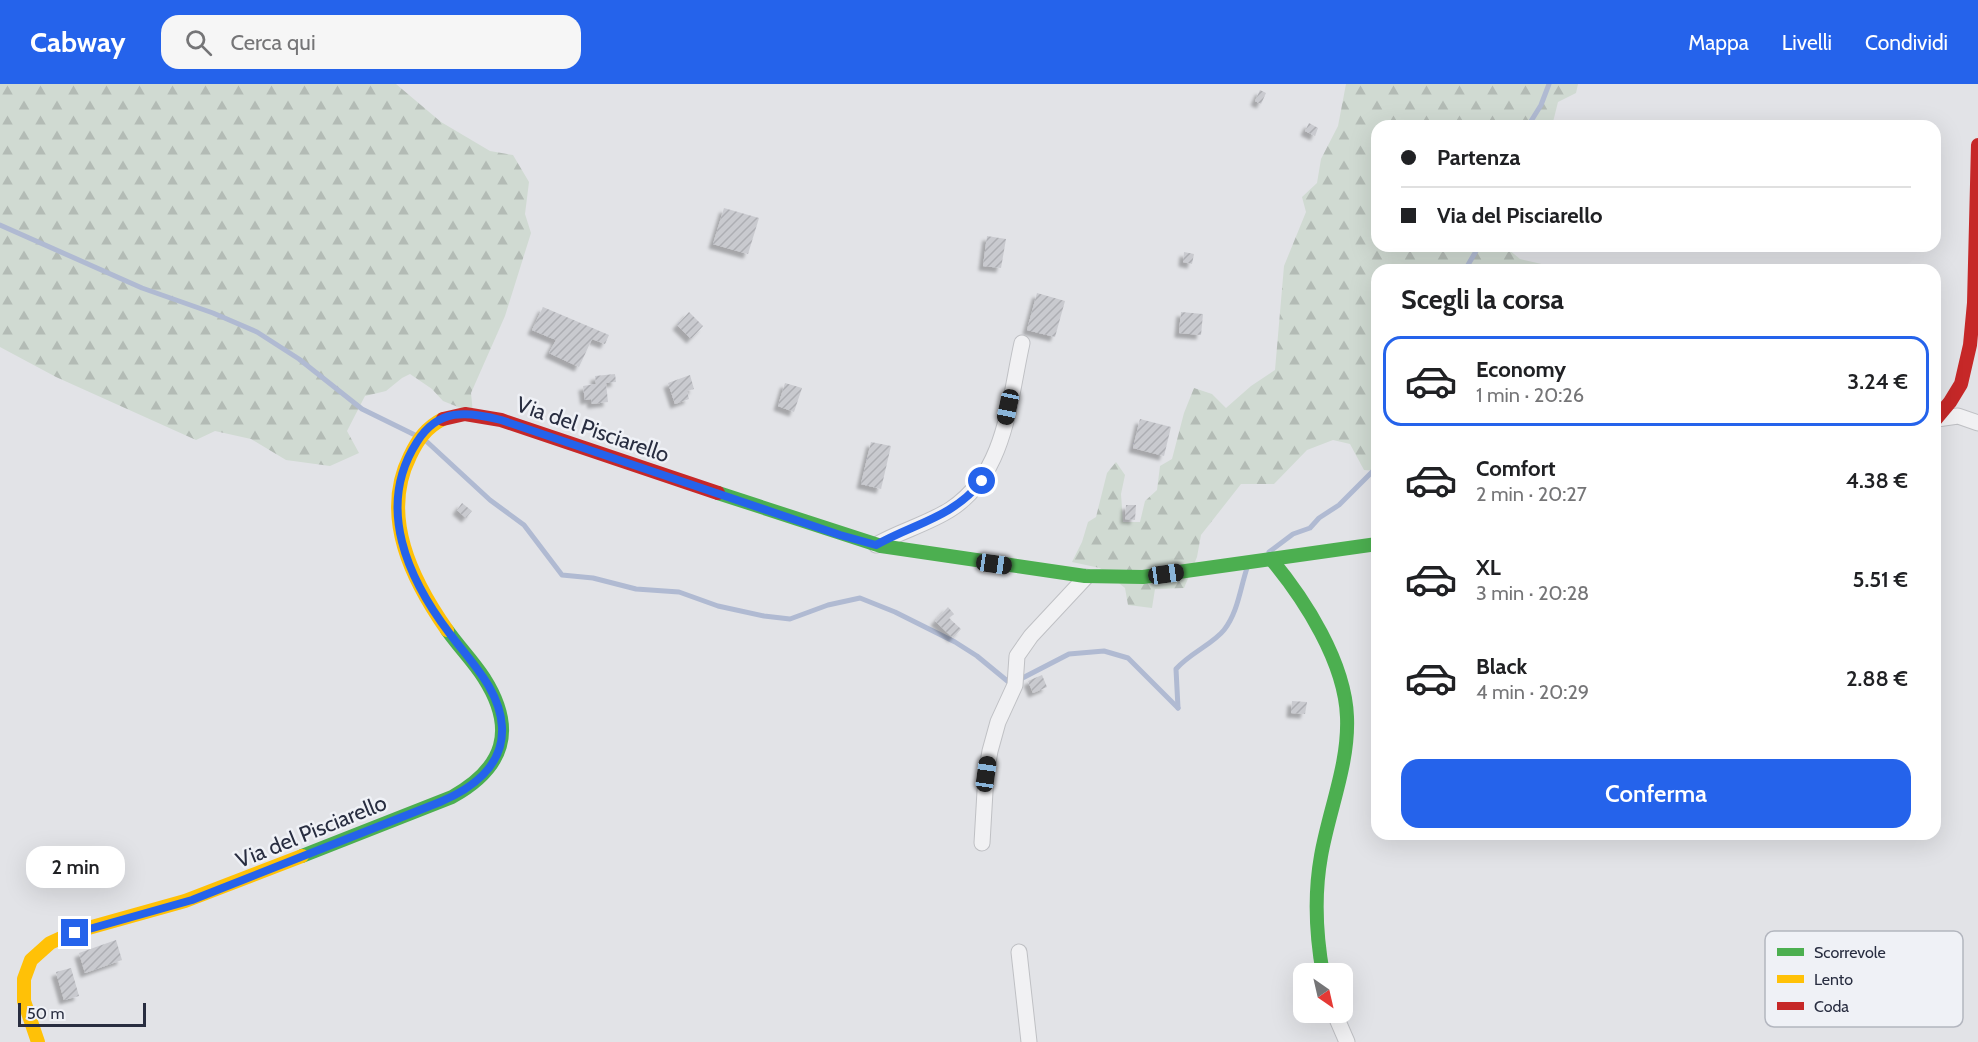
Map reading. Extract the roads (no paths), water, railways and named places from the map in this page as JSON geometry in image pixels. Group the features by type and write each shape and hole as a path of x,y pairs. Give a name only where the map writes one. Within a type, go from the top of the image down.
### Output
{"street":[{"path":"1941,413 1960,384 1970,345 1974,303 1978,145"},
{"path":"876,545 952,509 982,481 1001,437 1022,344"},
{"name":"Via del Pisciarello","path":"38,1042 26,1006 23,979 31,959 44,947 83,930 192,900 440,802 473,784 491,765 500,747 502,734 501,718 496,701 479,670 431,606 411,571 403,545 397,508 397,491 404,467 414,447 422,435 438,421 451,415 464,413 484,416 541,433 876,545 1086,577 1136,577 1371,545"},
{"path":"1941,418 1958,416 1978,423"},
{"path":"1271,559 1298,593 1315,625 1338,673 1347,708 1344,755 1317,883 1317,929 1322,963"},
{"path":"982,843 986,774 990,751 998,722 1015,685 1017,656 1031,636 1086,577"},
{"path":"1019,952 1029,1042"},
{"path":"1339,1023 1347,1042"}],"waterway":[{"path":"1532,120 1541,105 1549,84"},
{"path":"0,225 142,288 213,313 257,332 299,359 362,409 417,436"},
{"path":"1468,264 1476,252"},
{"path":"425,440 490,500 524,525 562,575 593,578 636,589 679,592 718,606 790,619 828,605 860,598 895,612 955,642 977,656 1011,684 1069,654 1104,651 1128,658 1178,708"},
{"path":"1269,552 1293,534 1310,528 1319,518 1339,505 1371,473"},
{"path":"1178,708 1176,669 1214,640 1229,623 1236,608 1247,568"}]}
